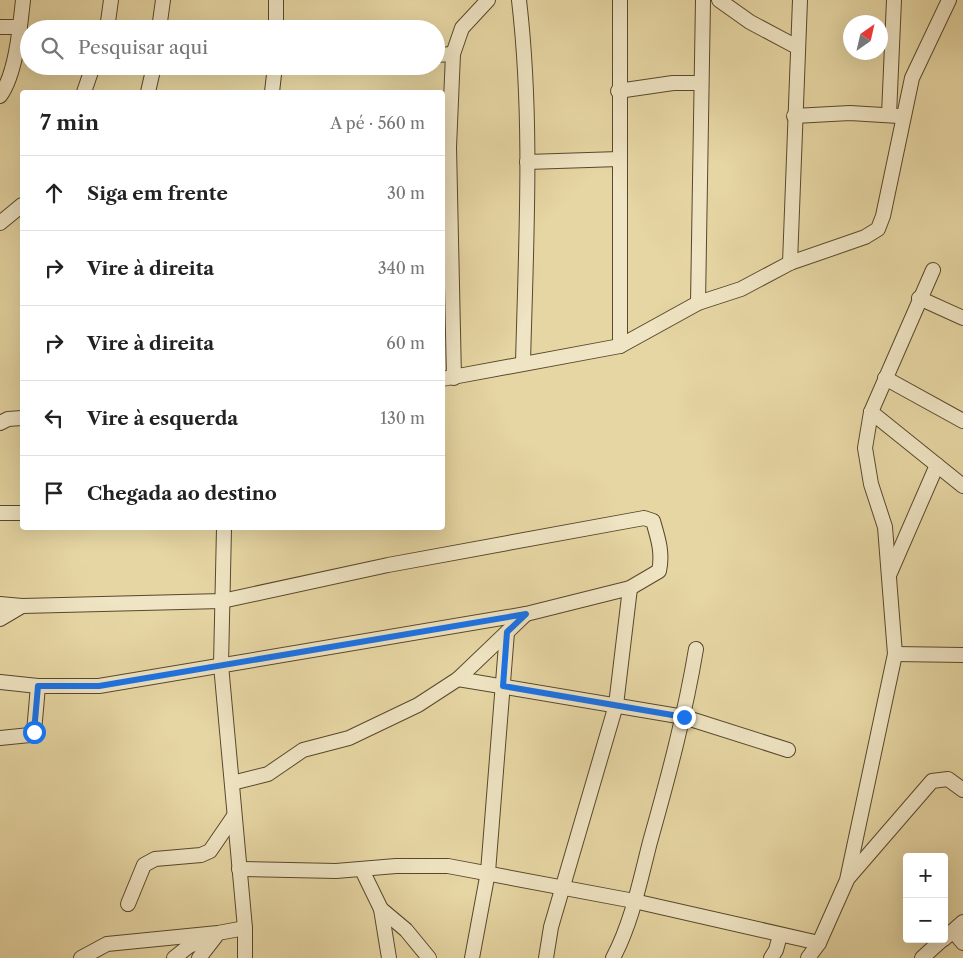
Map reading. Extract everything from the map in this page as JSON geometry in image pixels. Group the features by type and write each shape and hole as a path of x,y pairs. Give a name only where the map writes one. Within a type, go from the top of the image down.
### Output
{"street":[{"path":"21,20 23,0"},
{"path":"108,20 111,0"},
{"path":"160,20 163,0"},
{"path":"276,0 276,20"},
{"path":"488,0 462,28 452,54 446,223 448,379 523,363 620,346 698,303 741,289 790,263 865,237 878,229 883,216 912,78 949,0"},
{"path":"519,0 525,56 527,162 523,363"},
{"path":"620,0 618,91 620,346"},
{"path":"698,303 700,83 703,0"},
{"path":"719,0 750,22 797,47"},
{"path":"790,263 794,116 800,0"},
{"path":"889,115 894,0"},
{"path":"0,27 20,27 7,87 0,96"},
{"path":"445,54 452,54"},
{"path":"85,90 90,75"},
{"path":"148,90 152,75"},
{"path":"272,90 274,75"},
{"path":"618,91 673,83 700,83"},
{"path":"794,116 850,113 904,116"},
{"path":"527,162 619,159"},
{"path":"0,223 20,207"},
{"path":"808,958 819,943 847,880 896,654 885,527 871,484 865,448 871,412 919,298 933,270"},
{"path":"919,298 963,318"},
{"path":"885,378 963,421"},
{"path":"871,412 963,486"},
{"path":"0,423 8,419 20,418"},
{"path":"890,574 936,465"},
{"path":"0,513 20,513"},
{"path":"0,604 22,606 222,601 388,565 644,518 652,521 659,541 661,561 659,571 630,588 526,614 99,686 38,686 0,682"},
{"path":"224,530 221,665 245,958"},
{"path":"546,958 551,927 616,705 630,588"},
{"path":"0,619 22,606"},
{"path":"232,783 268,774 303,750 349,738 418,705 458,678 526,614"},
{"path":"472,958 488,872 507,632"},
{"path":"613,958 622,940 634,901 684,717 696,650"},
{"path":"896,654 963,655"},
{"path":"458,678 684,717 788,750"},
{"path":"0,738 30,735 34,732 38,686"},
{"path":"847,880 932,780 948,779 963,790"},
{"path":"128,904 144,865 155,859 201,855 210,851 234,816"},
{"path":"239,869 362,870 396,866 448,866 488,872 634,901 819,943"},
{"path":"362,870 381,909 389,958"},
{"path":"381,909 406,930 429,958"},
{"path":"174,958 200,941 244,928"},
{"path":"922,958 951,933 963,944"},
{"path":"771,958 776,950 780,935"},
{"path":"82,958 107,944 216,936"},
{"path":"199,958 216,936"}],"route":[{"path":"34,732 38,686 99,686 526,614 507,632 503,686 684,717"}]}
